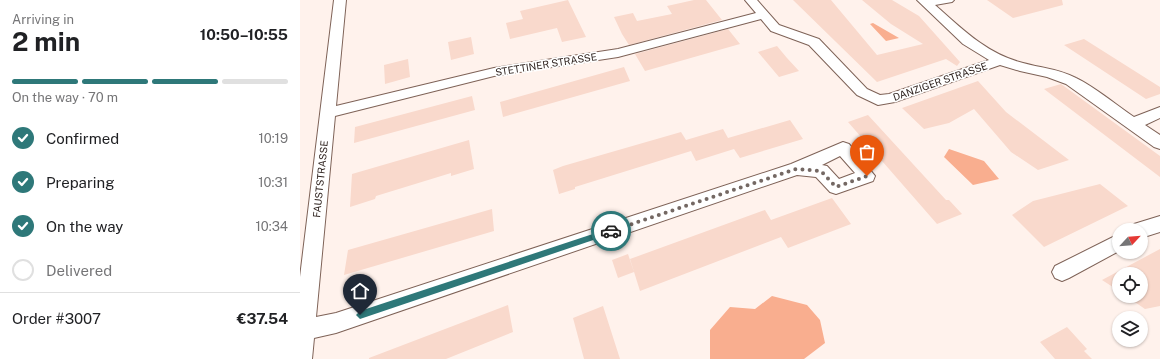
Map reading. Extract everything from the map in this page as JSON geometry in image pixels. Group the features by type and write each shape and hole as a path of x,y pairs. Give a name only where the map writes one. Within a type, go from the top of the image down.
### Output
{"street":[{"name":"FAUSTSTRASSE","path":"301,359 302,330 340,0"},
{"name":"DANZIGER STRASSE","path":"751,0 775,28 814,42 862,92 878,100 890,99 973,71 1000,60"},
{"path":"925,1 948,0"},
{"path":"925,1 968,41 1000,60 1050,73 1071,81 1160,143"},
{"name":"STETTINER STRASSE","path":"327,113 494,72 618,53 764,15"},
{"path":"1132,124 1160,112"},
{"path":"302,330 336,323 796,169"},
{"path":"1148,228 1160,224"},
{"path":"1062,272 1112,246"}],"shaded area":[{"path":"873,23 899,38 886,41 870,24"},
{"path":"949,149 984,161 999,179 973,185 944,157"},
{"path":"772,296 807,305 820,320 825,343 804,359 710,359 710,330 730,307 755,309"}],"building":[{"path":"568,0 586,37 562,42 557,28 510,39 506,23 523,19 520,11"},
{"path":"694,0 706,0 722,20 629,45 614,17 633,13 637,21 672,14 667,6"},
{"path":"793,0 831,0 877,55 923,44 891,24 862,0 892,0 919,16 960,62 957,66 946,59 877,82"},
{"path":"987,0 1062,0 1063,5 1013,18"},
{"path":"728,29 740,44 645,71 635,54"},
{"path":"471,37 474,54 451,60 448,42"},
{"path":"1084,39 1160,87 1160,94 1146,99 1064,45"},
{"path":"777,46 799,71 779,77 758,52"},
{"path":"408,59 410,77 385,84 384,65"},
{"path":"624,67 630,81 503,117 500,102"},
{"path":"978,81 1006,112 1069,160 1038,170 1011,152 974,109 949,123 924,129 902,108"},
{"path":"1061,84 1160,156 1160,177 1044,89"},
{"path":"472,96 475,110 354,143 355,127"},
{"path":"868,115 946,200 949,200 962,214 937,224 848,122"},
{"path":"790,120 803,139 740,158 734,149 696,161 691,151 575,187 575,189 559,194 553,170 563,166 681,132 686,140 723,129 728,138"},
{"path":"469,140 474,169 451,176 451,173 376,196 375,199 350,207 352,174"},
{"path":"1100,184 1128,206 1044,247 1012,215 1033,201"},
{"path":"832,198 851,224 788,248 781,237 640,291 630,259 765,210 771,220"},
{"path":"492,209 494,231 344,275 348,250"},
{"path":"1160,249 1160,306 1145,309 1136,303 1148,303 1148,267 1126,267 1141,259 1148,259 1148,255"},
{"path":"628,254 634,272 618,278 612,260"},
{"path":"1112,275 1112,286 1102,280"},
{"path":"508,305 513,332 446,359 369,359 369,358"},
{"path":"603,306 620,359 584,359 573,318"},
{"path":"1067,327 1087,349 1084,351 1092,359 1055,359 1040,342"}],"way so far":[{"path":"611,231 796,169 821,171 836,187 867,176"}],"route":[{"path":"360,315 611,231"}]}
